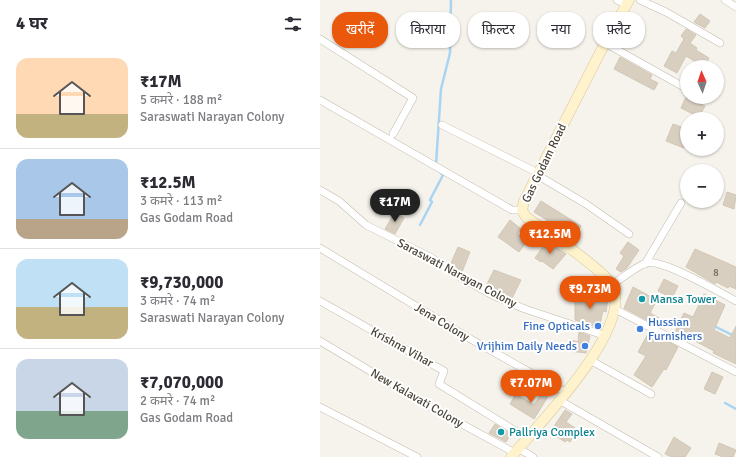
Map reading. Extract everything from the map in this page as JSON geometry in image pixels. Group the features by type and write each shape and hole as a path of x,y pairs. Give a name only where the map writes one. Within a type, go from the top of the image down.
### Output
{"main road":[{"name":"Gas Godam Road","path":"623,12 628,3"},
{"name":"Gas Godam Road","path":"602,48 524,201 522,210 526,217 598,271 612,285"},
{"path":"515,453 590,360 606,336 615,309 616,298 612,285"}],"street":[{"path":"617,0 628,3"},
{"path":"640,0 666,12 720,43"},
{"path":"725,0 736,7"},
{"path":"320,39 413,98 393,134"},
{"path":"614,48 680,85"},
{"path":"320,100 512,210 522,210"},
{"path":"442,125 538,174 586,204 629,234"},
{"name":"Saraswati Narayan Colony","path":"320,190 339,201 366,225 432,258 460,277 494,296 531,312 606,336"},
{"path":"645,264 680,205"},
{"name":"Jena Colony","path":"320,248 467,337 658,457"},
{"path":"612,285 645,264 654,262 660,263 736,300"},
{"name":"Krishna Vihar","path":"320,301 444,370 439,384 527,438"},
{"path":"615,309 736,372"},
{"name":"New Kalavati Colony","path":"320,341 427,405 515,453 533,457"},
{"path":"590,360 651,394"},
{"path":"320,407 418,457"}],"building":[{"path":"700,14 710,21 705,28 694,22"},
{"path":"686,29 696,35 690,43 697,48 696,50 709,58 708,60 693,60 686,56 684,60 680,60 680,67 677,73 664,66 672,51 676,53 684,39 681,36"},
{"path":"620,57 652,75 650,79 658,83 654,90 614,69"},
{"path":"683,104 701,104 705,106 702,112 689,112 681,108"},
{"path":"673,124 680,126 680,146 666,141"},
{"path":"727,192 736,195 734,209 724,205"},
{"path":"541,201 581,226 572,239 560,230 561,229 534,212"},
{"path":"395,212 404,218 395,234 385,229"},
{"path":"510,220 521,229 517,234 527,241 519,252 498,237"},
{"path":"547,241 566,254 553,269 535,258"},
{"path":"628,242 639,250 627,268 621,272 616,269 624,256 620,253"},
{"path":"458,247 470,252 462,272 451,263"},
{"path":"695,249 736,267 736,289 729,286 728,288 716,282 715,284 686,267"},
{"path":"494,270 521,280 512,298 487,284"},
{"path":"664,279 678,286 672,298 658,291"},
{"path":"633,287 657,300 650,313 659,318 656,325 624,308"},
{"path":"704,294 725,305 714,330 730,338 736,326 736,364 713,353 714,351 697,342 685,337 684,340 674,334 684,313 693,317"},
{"path":"575,297 608,298 606,312 603,311 599,328 575,320"},
{"path":"579,332 590,336 586,353 569,351 571,340 578,342"},
{"path":"649,332 678,347 666,370 664,369 652,387 634,375 646,356 638,352"},
{"path":"712,372 723,377 715,394 704,389"},
{"path":"546,387 552,390 534,419 510,404 516,394 534,405"},
{"path":"565,410 572,414 566,422 578,430 570,442 567,440 565,442 550,432"},
{"name":"Pallriya Complex","path":"495,424 511,434 506,442 489,433"},
{"path":"674,437 691,448 685,457 672,457 665,454"},
{"path":"719,443 736,450 733,457 723,457 715,454"}],"waterway":[{"path":"436,164 441,89 450,53 451,0"},
{"path":"420,225 432,202 430,200 443,175 440,172"},
{"path":"714,326 736,337"},
{"path":"725,403 736,409"}],"place":[{"name":"Mansa Tower","path":"642,299"},
{"name":"Fine Opticals","path":"598,326"},
{"name":"Hussian Furnishers","path":"640,329"},
{"name":"Vrijhim Daily Needs","path":"585,346"},
{"name":"Pallriya Complex","path":"501,432"}]}
